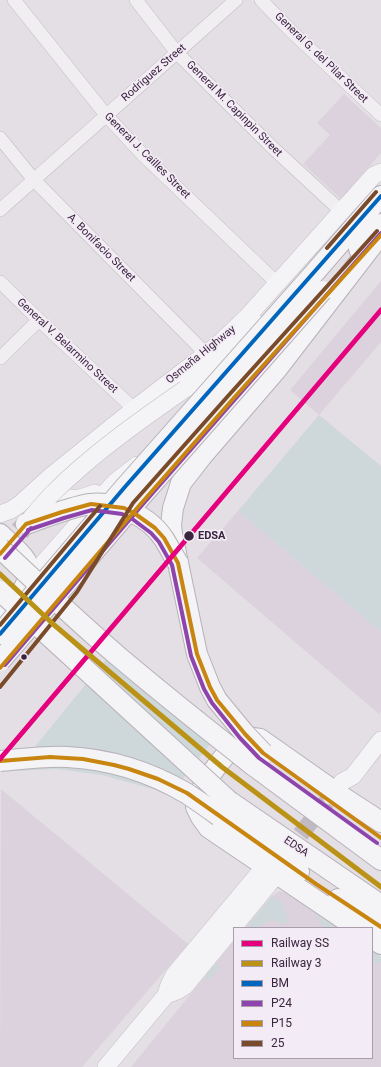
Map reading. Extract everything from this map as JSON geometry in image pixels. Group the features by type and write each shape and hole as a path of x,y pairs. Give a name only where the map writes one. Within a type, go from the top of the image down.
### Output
{"highway":[{"path":"0,634 124,488 381,196"},
{"path":"0,661 138,500 381,224"},
{"path":"377,239 277,369 202,456 181,483 173,508 171,525 197,654 210,687 217,700 245,734 258,759 381,860"},
{"path":"26,524 91,504 124,508 134,513 155,528 164,538 178,563"},
{"path":"0,534 21,555 29,570 28,578 23,590 0,616"},
{"path":"0,548 118,656 182,709 381,838"},
{"name":"EDSA","path":"0,591 58,645 224,808 381,905"},
{"path":"0,612 58,645"},
{"path":"356,927 277,868 209,828 201,818 196,807 200,793 219,763 240,739 246,737 260,739 338,797 381,822"},
{"path":"0,761 44,757 90,760 114,764 151,776 186,793 224,808 316,884 381,927"}],"main road":[{"name":"Osmeña Highway","path":"0,514 11,510 20,504 52,475 134,409 206,354 247,317 374,175 381,172"},
{"name":"Osmeña Highway","path":"26,524 52,494 86,464 131,428 186,389 217,364 291,290 381,188"},
{"path":"0,668 232,400 377,239"},
{"path":"52,475 53,484 56,491 65,497 79,498 98,492 114,482 175,436 232,400"},
{"path":"23,590 39,568 114,482"},
{"path":"338,797 342,782 353,776 381,740"},
{"path":"106,1067 166,995 174,975 277,868"}],"street":[{"name":"General J. Cailles Street","path":"14,0 106,115 143,155 278,283"},
{"name":"General M. Capinpin Street","path":"136,0 177,52 273,148 341,211"},
{"name":"Rodriguez Street","path":"0,210 236,0"},
{"name":"General G. del Pilar Street","path":"261,0 293,33 381,116"},
{"name":"A. Bonifacio Street","path":"0,138 34,180 206,354"},
{"name":"General V. Belarmino Street","path":"0,282 134,409"},
{"path":"0,358 39,320"}],"shaded area":[{"path":"344,94 381,128 381,153 341,199 303,164 330,135 317,123"},
{"path":"381,281 381,342 319,415 290,390"},
{"path":"319,415 381,466 381,632 238,511"},
{"path":"238,511 381,632 381,711 379,714 197,558"},
{"path":"108,657 211,743 171,794 102,775 57,769 15,771"},
{"path":"1,789 188,944 82,1067 0,1067"},
{"path":"279,891 287,893 337,927 246,927 272,896"},
{"path":"272,896 283,903 288,920 284,925 277,921 271,921 260,927 251,927 248,925"},
{"path":"314,911 337,927 324,927 319,922"},
{"path":"233,942 233,1059 373,1059 373,952 381,957 381,1067 131,1067"},
{"path":"373,952 381,957 381,962 373,964"},
{"path":"216,963 220,967 209,980 205,977"}],"tunnel":[{"path":"0,554 26,524"},
{"path":"285,854 331,796"}],"rail line":[{"name":"SS","path":"0,759 381,310"},
{"name":"3","path":"0,574 53,624 222,767 381,887"}],"transit line":[{"name":"25","path":"327,248 376,192"},
{"name":"BM","path":"0,634 124,488 381,196"},
{"name":"25","path":"0,687 77,592 133,503 377,231"},
{"name":"P24","path":"5,665 143,504 381,233"},
{"name":"P15","path":"0,668 232,400 381,235"},
{"name":"P15","path":"26,524 91,504 124,508 134,513 155,528 164,538 178,563 197,654 210,687 217,700 263,753 381,838"},
{"name":"25","path":"0,625 100,506"},
{"name":"P24","path":"28,530 92,510 122,514 131,518 151,533 159,542 172,565 191,656 204,689 212,703 240,738 259,758 377,843"},
{"name":"P15","path":"0,554 26,524"},
{"name":"P24","path":"5,558 31,528"},
{"name":"P15","path":"0,761 50,757 83,759 114,765 158,779 187,793 316,884 381,927"}],"place":[{"name":"EDSA","path":"189,536"}]}
